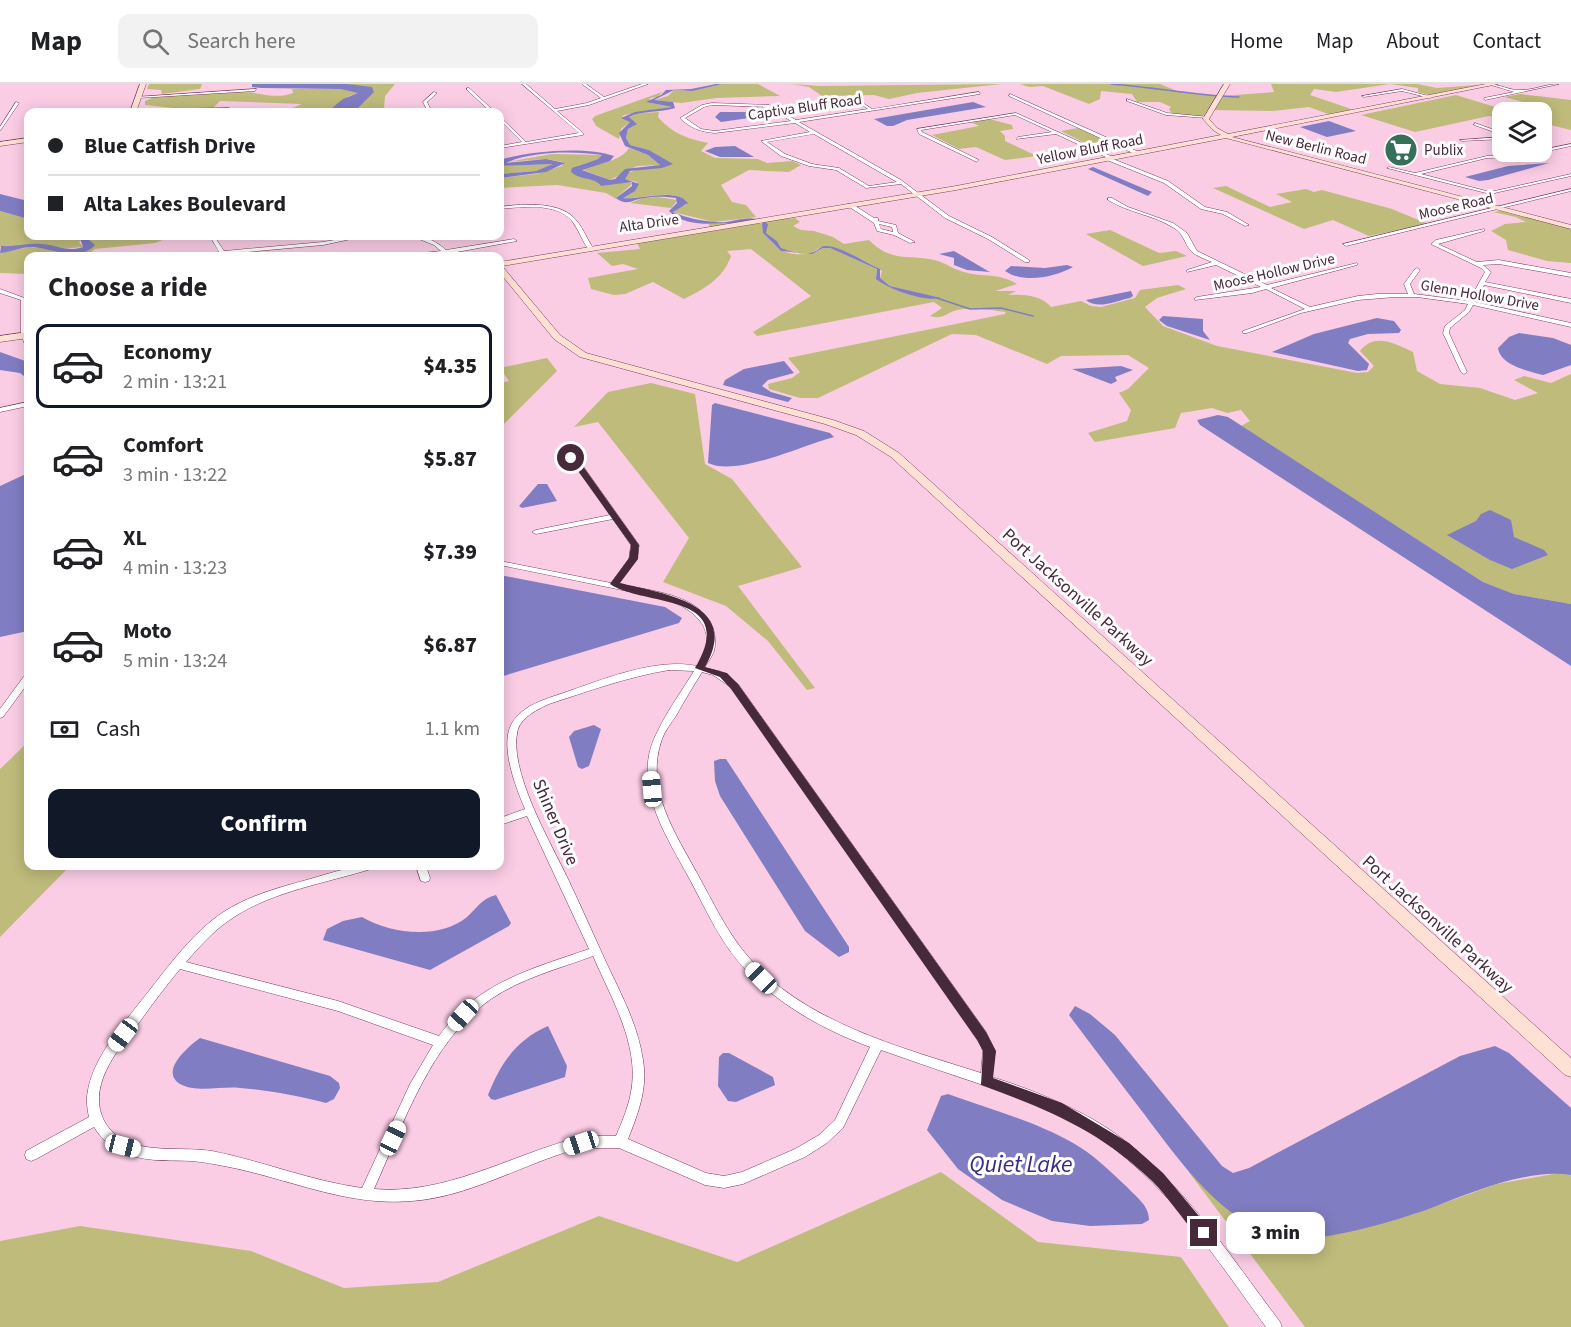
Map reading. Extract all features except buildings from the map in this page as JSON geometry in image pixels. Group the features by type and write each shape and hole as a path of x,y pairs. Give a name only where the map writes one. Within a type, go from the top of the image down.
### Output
{"street":[{"path":"134,108 143,84"},
{"path":"504,146 582,134 524,84"},
{"path":"584,84 604,99"},
{"path":"555,110 604,99 646,84"},
{"path":"1128,100 1166,114 1207,117 1227,84"},
{"path":"1493,84 1518,92"},
{"name":"Yellow Bluff Road","path":"688,231 775,217 861,210 919,194 1493,84"},
{"path":"1485,99 1557,84"},
{"path":"468,89 489,108"},
{"path":"138,97 255,90"},
{"path":"1364,96 1406,90 1430,97"},
{"path":"428,108 425,102 435,93"},
{"name":"Captiva Bluff Road","path":"797,121 765,104 708,104 682,118 706,132 797,121 979,93"},
{"path":"1010,94 1137,153"},
{"path":"857,100 873,110"},
{"path":"0,130 17,103"},
{"path":"977,161 920,133 919,129 1011,113 1166,182 1203,208 1225,213 1247,225"},
{"name":"New Berlin Road","path":"1207,117 1211,127 1227,136 1571,227"},
{"path":"797,121 919,194 965,232 989,241 1002,252 1027,261"},
{"path":"504,122 525,143"},
{"path":"1475,124 1492,131"},
{"path":"815,132 763,141 783,155 811,165 837,170 868,187 901,183"},
{"path":"1018,138 1057,133"},
{"path":"1462,140 1492,137"},
{"path":"0,144 24,141"},
{"path":"1552,150 1571,145"},
{"path":"1049,154 1090,148"},
{"path":"1414,175 1492,157"},
{"path":"1389,168 1494,193 1571,175"},
{"path":"1436,190 1449,184"},
{"name":"Moose Road","path":"1346,244 1571,190"},
{"path":"1110,199 1129,210 1158,219 1180,230 1188,238 1192,251 1312,310"},
{"path":"504,208 532,206 569,216 590,248"},
{"path":"861,210 876,222 879,230 896,234 912,242"},
{"path":"1464,372 1446,333 1452,321 1467,311 1472,304 1488,272 1434,244 1482,230"},
{"name":"Alta Drive","path":"504,263 688,231"},
{"path":"233,252 342,240"},
{"path":"426,240 446,252 513,241"},
{"path":"1476,264 1499,262 1571,275"},
{"path":"1189,271 1216,263"},
{"name":"Moose Hollow Drive","path":"1197,299 1266,287 1355,264"},
{"name":"Port Jacksonville Parkway","path":"504,269 557,337 583,355 830,422 879,443 1571,1069"},
{"path":"1412,296 1407,284 1417,270"},
{"path":"1482,283 1571,301"},
{"path":"0,291 24,298"},
{"name":"Glenn Hollow Drive","path":"1245,332 1277,319 1368,297 1412,296 1472,304 1571,325"},
{"path":"0,341 24,339"},
{"path":"0,410 24,405"},
{"path":"571,458 578,463 636,550 633,559 614,584"},
{"path":"536,532 615,516"},
{"path":"504,564 614,584 675,599 700,614 707,622 712,640 710,651 666,722 652,754 652,789 662,819 733,944 749,966 773,990 830,1024 1058,1107 1124,1147 1158,1178 1184,1207 1275,1327"},
{"name":"Shiner Drive","path":"620,1142 634,1112 640,1087 634,1040 623,1010 530,812 517,770 513,740 515,726 525,714 546,702 655,669 679,666 700,668"},
{"path":"700,668 723,675 735,686 982,1036 989,1051 990,1063 986,1081"},
{"path":"0,715 24,682"},
{"path":"504,821 530,812"},
{"path":"355,870 250,904 230,914 213,927 129,1026 98,1073 93,1095 97,1119 104,1132 123,1146 149,1153 204,1156 275,1170 336,1191 365,1195 415,1195 449,1187 581,1143 620,1142 705,1179 724,1182 743,1178 800,1153 823,1139 839,1124 878,1042"},
{"path":"422,870 425,878"},
{"path":"365,1195 423,1071 440,1042 463,1015 486,996 512,983 596,951"},
{"path":"180,965 338,1006 440,1042"},
{"path":"31,1155 97,1119"}],"shaded area":[{"path":"149,84 202,84 200,89 162,94 161,90 147,89"},
{"path":"347,84 395,84 385,96 384,108 357,108 374,90"},
{"path":"722,84 758,84 780,96 716,98 681,103 654,100 668,96 674,90 685,91"},
{"path":"791,84 820,86 1002,84 917,93 889,99 874,95 822,96 809,87"},
{"path":"1020,84 1160,84 1177,91 1217,96 1203,116 1173,115 1169,109 1171,107 1160,102 1137,102 1132,94 1101,91 1100,99 1089,104 1043,86 1029,87"},
{"path":"1271,84 1390,84 1336,92 1314,89 1310,95 1354,110 1331,115 1309,107 1273,111 1212,110 1221,96 1274,92"},
{"path":"1390,84 1417,84 1437,88 1478,85 1429,95 1418,92 1418,88"},
{"path":"292,89 340,89 359,93 349,96 332,108 293,108 302,104 220,101 213,108 145,105 145,101 154,97 232,92 280,96 293,93"},
{"path":"662,92 658,97 650,98 651,103 672,107 624,115 622,117 630,122 621,129 619,139 596,126 592,119 595,116"},
{"path":"1520,94 1571,100 1571,130 1552,125 1552,102 1523,102 1504,97"},
{"path":"1456,95 1492,106 1492,117 1415,132 1361,115"},
{"path":"659,112 658,117 675,131 686,137 708,143 701,151 715,158 758,159 767,163 792,161 801,165 789,172 749,170 721,185 732,202 746,205 756,217 714,222 673,212 678,207 686,205 687,201 680,197 664,195 622,198 637,186 637,182 624,179 627,173 643,168 662,168 665,160 649,150 630,145 626,138 628,129 635,125 629,117 640,113"},
{"path":"989,119 1012,125 1013,129 1000,131 1005,136 1005,141 1037,156 1005,160 976,147 959,149 932,135 979,126 971,122"},
{"path":"1078,128 1129,151 1106,142 1089,145 1061,131"},
{"path":"629,148 648,155 660,165 637,166 610,180 581,169 614,159"},
{"path":"552,154 602,155 598,159 577,166 585,178 594,179 601,186 633,183 616,198 618,200 606,193 557,185 504,188 504,178 536,174 562,166 563,162 546,159 506,162"},
{"path":"554,164 536,171 504,174 504,166"},
{"path":"1226,186 1270,207 1292,202 1276,194 1306,189 1314,192 1322,190 1392,209 1428,224 1369,236 1333,220 1304,229 1213,188"},
{"path":"643,198 678,200 671,208 630,203"},
{"path":"0,211 24,218 24,240 81,240 79,242 83,247 58,249 48,245 0,247"},
{"path":"1501,211 1571,229 1571,263 1547,261 1508,250 1506,240 1491,231 1505,224 1526,222 1516,217 1493,212"},
{"path":"795,218 800,222 793,226 833,237 844,244 869,240 893,255 938,261 971,274 1010,280 1017,284 995,291 1016,291 1008,295 1037,298 1051,307 1081,301 1091,306 1101,307 1135,298 1140,290 1178,285 1186,289 1157,298 1145,307 1163,326 1217,346 1357,373 1368,372 1374,366 1360,351 1372,342 1385,341 1413,352 1417,371 1440,384 1480,388 1515,400 1538,393 1514,380 1524,376 1551,383 1571,374 1571,604 1514,594 1483,582 1241,426 1250,421 1241,410 1227,413 1212,408 1181,413 1175,428 1095,442 1088,433 1127,421 1131,410 1119,393 1128,389 1149,368 1128,355 1061,356 1047,364 976,335 952,334 818,398 800,398 769,389 768,384 792,378 800,372 788,358 1006,312 963,309 941,317 934,317 930,316 942,308 934,302 757,336 753,332 811,296 751,249 727,251 731,256 718,277 706,287 684,299 653,282 625,294 614,295 591,289 588,278 638,269 623,264 612,266 597,253 640,249 637,243 710,229 709,224 756,222 764,225 763,233 781,250 800,254 813,253 823,248 830,248 877,269 876,276 890,287 913,296 939,298 890,286 880,278 882,271 834,248 821,247 813,252 797,253 781,248 777,241 766,233 764,221"},
{"path":"1110,230 1159,253 1176,251 1187,256 1143,266 1086,234"},
{"path":"89,240 163,240 155,243 84,252"},
{"path":"30,247 84,252 24,252 24,274 0,273 0,253"},
{"path":"547,358 557,371 504,424 504,382 509,381 504,374 504,367"},
{"path":"651,383 695,394 705,464 732,479 802,567 738,586 815,688 807,690 768,641 726,606 663,582 689,538 598,422 574,427 608,392"},
{"path":"24,746 24,870 66,870 0,937 0,769"},
{"path":"1188,1171 1240,1220 1411,1215 1497,1184 1559,1173 1571,1175 1571,1327 1305,1327"},
{"path":"941,1172 1038,1242 1181,1257 1229,1327 0,1327 0,1241 80,1226 251,1251 344,1288 438,1282 599,1216 737,1262"}],"water":[{"path":"252,84 347,84 372,87 374,92 358,108 332,108 343,99 358,93 340,89 252,87"},
{"path":"722,84 692,91 674,90 654,100 673,102 675,108 640,113 629,117 637,124 628,129 626,138 630,145 649,150 673,164 662,168 630,171 625,179 639,184 635,191 623,198 667,195 683,198 688,203 673,212 700,220 723,222 755,218 768,224 766,233 777,241 781,248 796,252 781,251 763,233 762,223 688,222 669,211 677,203 676,198 653,197 623,202 616,198 632,186 632,182 601,186 571,172 572,168 598,159 602,155 566,153 528,156 506,163 546,159 565,163 546,172 504,177 504,174 536,171 553,164 504,166 504,159 541,152 573,150 614,156 610,161 582,170 610,180 615,179 625,169 660,165 648,155 625,146 619,133 630,122 621,118 635,112 672,107 646,102 666,90"},
{"path":"973,102 986,107 907,120 893,126 887,126 874,119"},
{"path":"720,112 747,112 756,117 721,122 715,117"},
{"path":"1329,121 1356,131 1327,137 1300,127"},
{"path":"735,146 754,157 720,157 705,151 715,147"},
{"path":"1549,163 1488,180 1479,181 1465,177 1508,166"},
{"path":"1093,167 1152,192 1148,196 1088,169"},
{"path":"0,194 24,200 24,218 0,211"},
{"path":"81,240 89,240 95,245 84,252 61,252 30,247 0,253 1,246 45,244 66,249 83,247"},
{"path":"823,246 838,248 880,269 880,278 890,286 941,298 917,297 890,287 876,279 877,269 830,248 823,248 812,254 806,253"},
{"path":"954,251 990,272 967,270 954,265 954,258 939,254"},
{"path":"1067,265 1073,267 1039,278 1021,277 1005,271 1011,266 1045,268"},
{"path":"1131,291 1133,296 1130,298 1107,304 1096,304 1086,300"},
{"path":"1163,316 1203,319 1203,331 1210,340 1167,326 1159,320"},
{"path":"1377,318 1394,321 1401,330 1399,333 1368,334 1350,339 1348,343 1369,364 1367,370 1358,371 1272,352 1314,334"},
{"path":"1519,333 1553,338 1571,345 1571,365 1543,375 1509,363 1500,354 1498,348 1509,337"},
{"path":"0,352 24,361 24,376 20,373 0,370"},
{"path":"784,361 794,373 768,380 762,386 771,392 792,398 788,402 723,385 725,380 744,369"},
{"path":"1121,366 1133,370 1115,377 1117,381 1111,384 1072,369"},
{"path":"715,403 830,433 834,437 752,463 720,466 708,463 712,405"},
{"path":"1218,415 1228,417 1483,582 1514,594 1571,604 1571,666 1200,425 1197,420"},
{"path":"24,475 24,632 0,637 0,486"},
{"path":"538,484 547,484 557,501 522,508 519,506"},
{"path":"1490,510 1511,520 1514,537 1544,550 1548,555 1512,569 1490,560 1447,535 1476,521 1481,514"},
{"path":"504,576 665,607 682,618 679,623 504,676"},
{"path":"594,725 601,729 589,766 582,769 578,767 569,737 574,731"},
{"path":"726,759 849,947 849,952 839,957 805,931 720,796 715,781 714,761"},
{"path":"496,895 511,923 509,926 430,970 323,940 327,929 343,921 362,917 401,931 429,932 443,929 467,917 483,901"},
{"path":"1075,1006 1090,1014 1115,1035 1222,1166 1233,1173 1249,1168 1460,1056 1495,1046 1509,1053 1571,1108 1571,1175 1535,1175 1516,1179 1478,1190 1411,1215 1350,1232 1290,1239 1275,1236 1254,1227 1234,1214 1198,1182 1069,1015"},
{"path":"548,1026 567,1066 565,1077 495,1100 491,1099 488,1095 493,1083 511,1054 527,1038"},
{"path":"200,1038 330,1076 339,1083 340,1088 334,1099 326,1103 251,1089 186,1087 174,1079 174,1066 183,1053"},
{"path":"723,1053 729,1053 773,1077 775,1085 736,1102 728,1101 718,1086 719,1057"},
{"name":"Quiet Lake","path":"948,1094 1028,1122 1080,1147 1101,1163 1138,1198 1147,1210 1149,1220 1142,1224 1090,1226 1052,1221 1002,1200 958,1169 927,1130 941,1096"}],"waterway":[{"path":"1111,84 1239,97"},
{"path":"937,298 970,309 1001,308 1033,316"}],"place":[{"name":"Publix","path":"1401,150"}],"route":[{"path":"571,458 578,463 635,545 633,559 614,584 683,602 693,607 707,622 712,640 710,651 700,668 723,675 735,686 982,1036 989,1051 990,1063 986,1081 1058,1107 1124,1147 1158,1178 1204,1233"}]}
